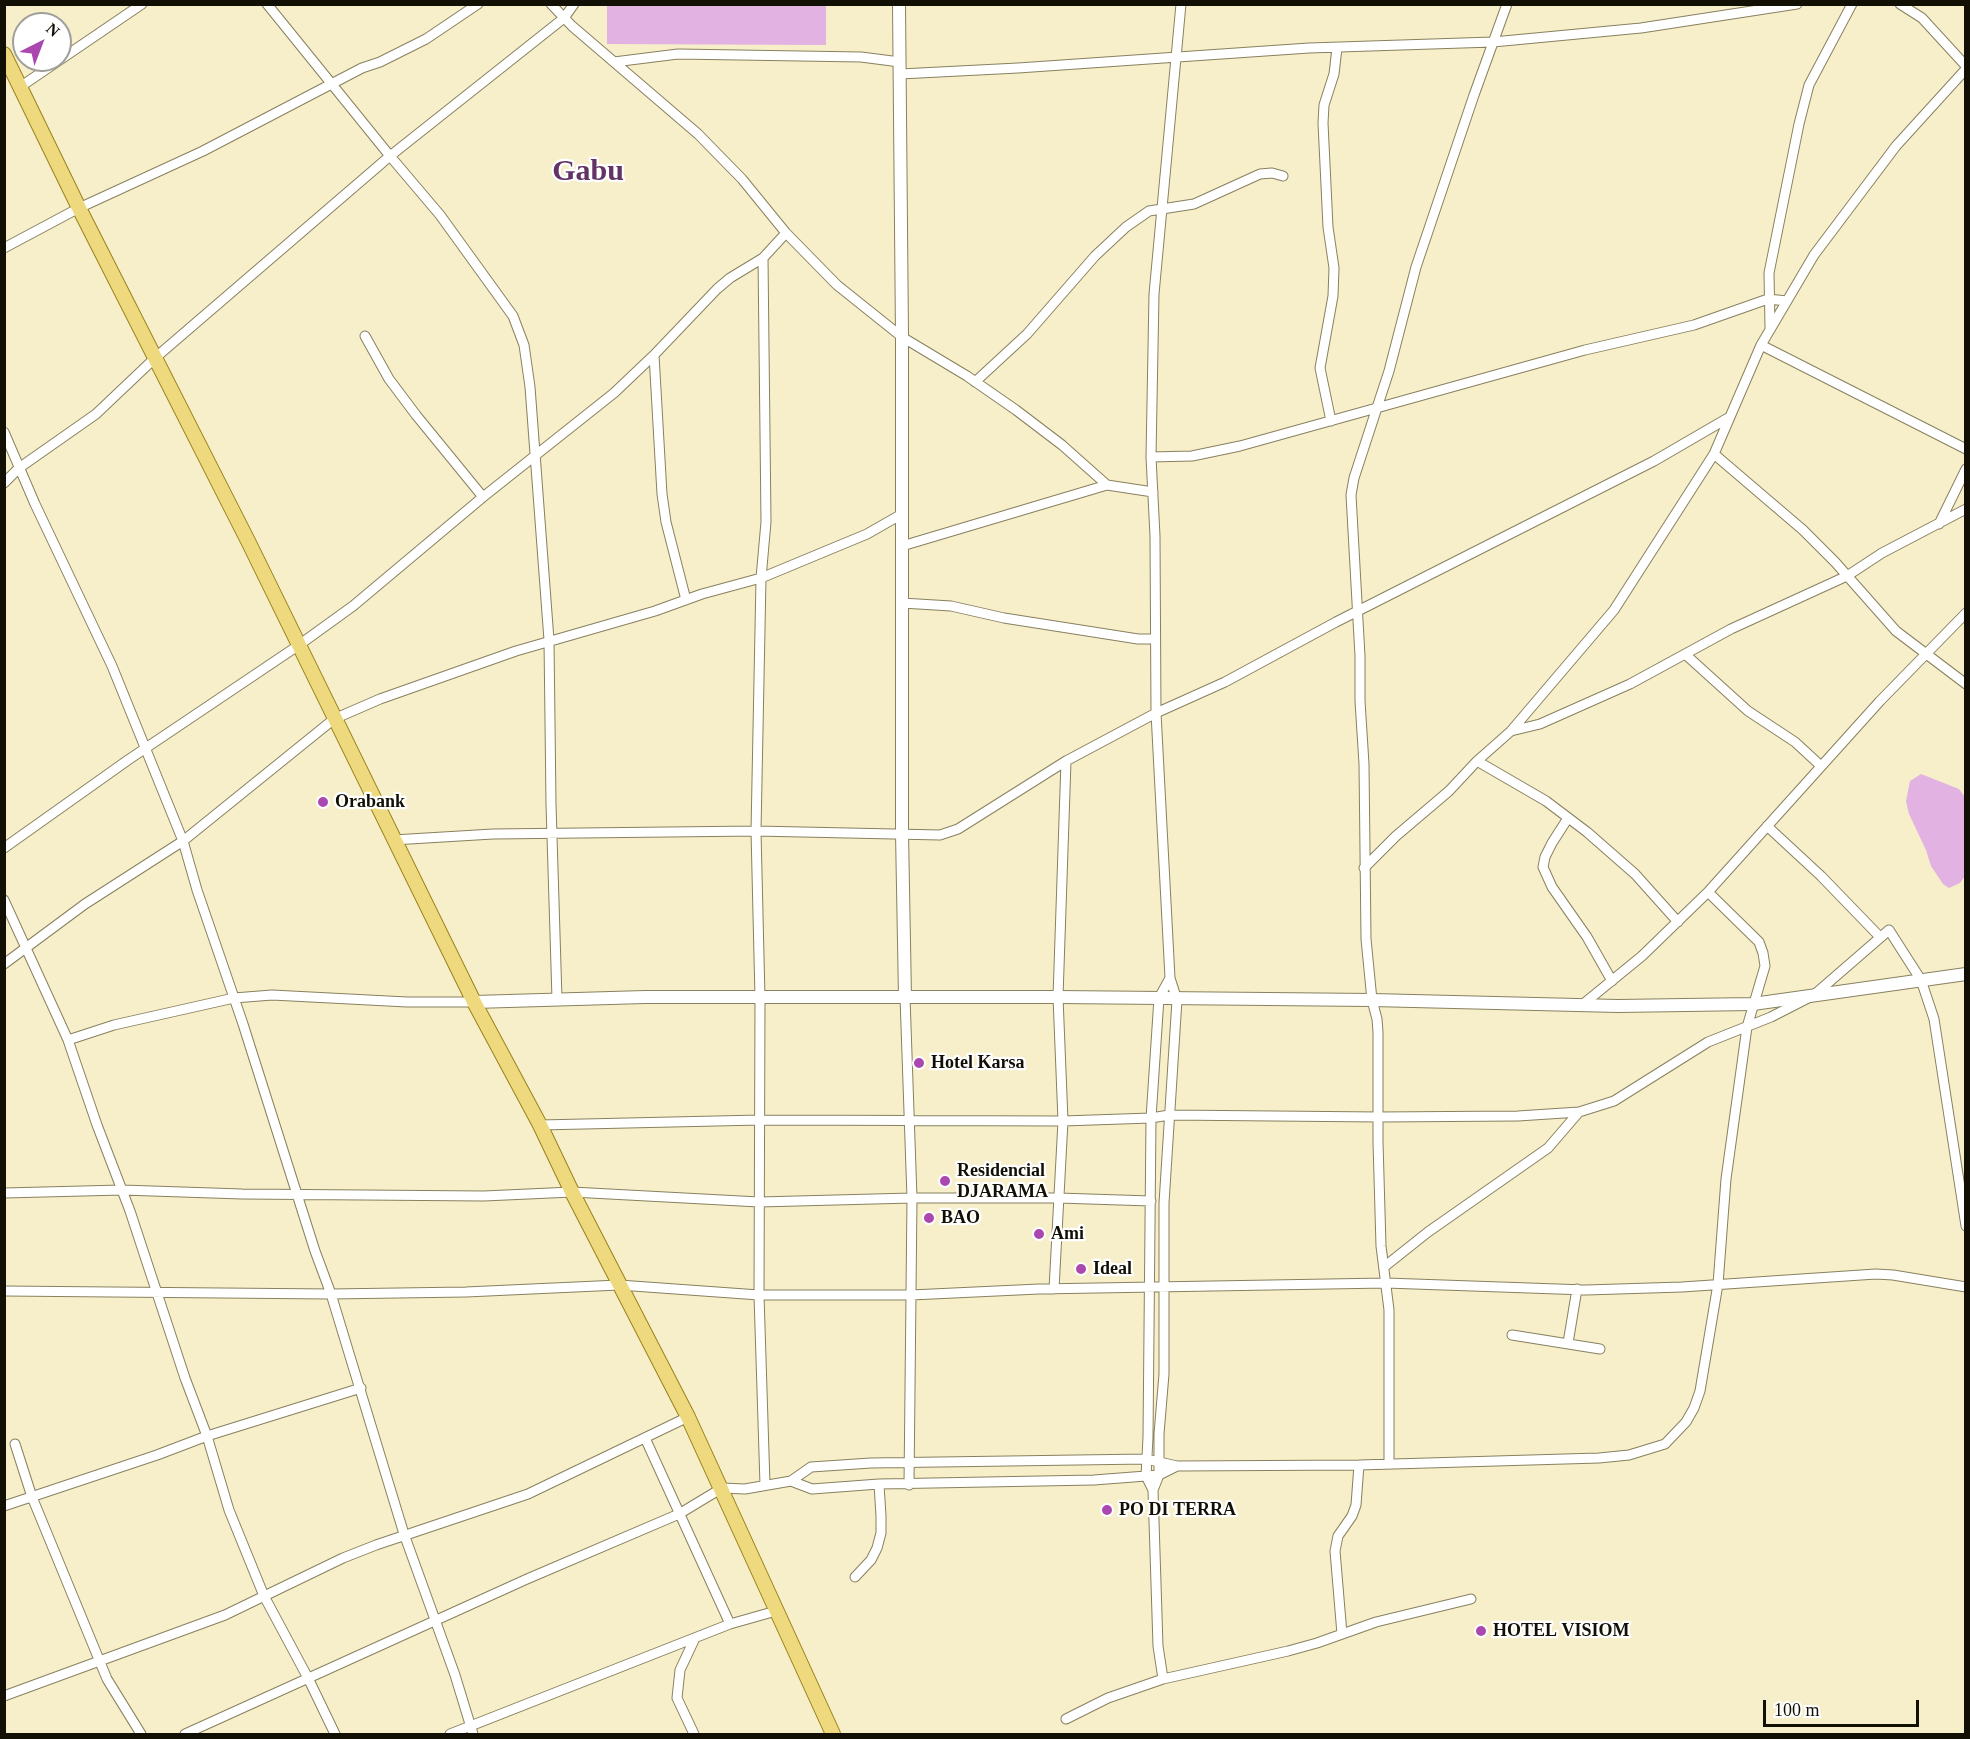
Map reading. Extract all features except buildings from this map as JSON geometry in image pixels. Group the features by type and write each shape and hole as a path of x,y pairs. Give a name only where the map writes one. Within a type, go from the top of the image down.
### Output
{"main road":[{"path":"899,4 903,603 902,834 905,997"},
{"path":"4,54 474,1002 540,1125 688,1417 833,1734"},
{"path":"474,1002 557,999 1058,997 1582,1005 1753,1004 1965,974"}],"street":[{"path":"20,87 142,4"},
{"path":"267,4 440,216 513,316 524,345 530,387 549,640 557,999"},
{"path":"4,248 79,208 202,151 362,68 380,62 426,39 478,4"},
{"path":"551,4 564,18 698,134 742,179 786,233 837,285 902,337 975,382 1062,445 1107,485"},
{"path":"4,483 19,468 96,414 155,358 390,156 564,18 574,4"},
{"path":"1163,1679 1158,1646 1153,1490 1159,1475 1159,1434 1164,1374 1164,1203 1177,1000 1170,978 1156,713 1154,639 1156,604 1151,457 1154,294 1160,209 1181,4"},
{"path":"1389,1464 1389,1310 1380,1224 1378,1026 1372,1000 1366,939 1364,764 1351,495 1354,478 1389,371 1416,267 1507,4"},
{"path":"614,62 678,54 861,57 900,68 1018,68 1309,48 1493,42 1641,28 1797,4"},
{"path":"1770,327 1769,273 1789,167 1809,85 1852,4"},
{"path":"1364,868 1511,731 1614,610 1714,454 1728,417 1770,327 1814,255 1896,146 1965,68 1922,18 1900,4"},
{"path":"1331,421 1320,368 1333,296 1334,268 1328,227 1323,123 1324,105 1334,74 1337,48"},
{"path":"975,382 1027,334 1095,256 1118,234 1149,211 1194,204 1260,174 1272,173 1283,176"},
{"path":"4,848 353,606 483,497 614,393 717,289 730,278 763,258 786,233"},
{"path":"763,258 766,522 761,578 756,831 760,998 759,1294 765,1485"},
{"path":"1151,457 1192,456 1219,451 1585,350 1694,325 1768,299 1787,301"},
{"path":"365,336 402,397 483,497"},
{"path":"1761,345 1965,449"},
{"path":"654,355 662,494 666,522 686,600"},
{"path":"393,840 493,834 756,831 940,835 958,829 1066,761 1156,713 1225,682 1358,611 1654,462 1728,417"},
{"path":"4,432 112,666 183,841 196,890 234,998 331,1294 416,1573 455,1675 471,1731"},
{"path":"1714,454 1803,530 1896,631 1965,684"},
{"path":"1939,524 1965,469"},
{"path":"902,546 1107,485 1153,492"},
{"path":"1511,731 1540,724 1596,700 1731,629 1847,576 1882,553 1965,509"},
{"path":"4,964 27,950 85,904 183,841 334,719 380,699 549,640 599,628 761,578 867,534 902,514"},
{"path":"903,603 951,606 1004,618 1138,639 1154,639"},
{"path":"1582,1005 1642,956 1708,892 1821,766 1965,613"},
{"path":"1685,654 1748,711 1794,742 1821,766"},
{"path":"1054,1289 1063,1120 1058,997 1066,761"},
{"path":"1477,761 1546,801 1600,843 1635,874 1678,922"},
{"path":"1568,818 1552,843 1543,867 1552,887 1587,937 1612,981"},
{"path":"1767,826 1880,938"},
{"path":"185,1734 546,1571 679,1514 722,1488 745,1489 791,1481 811,1467 871,1463 1146,1459 1178,1466 1359,1465 1599,1458 1629,1455 1665,1444 1686,1422 1700,1391 1718,1284 1726,1179 1747,1027 1765,966 1759,942 1708,892"},
{"path":"4,900 68,1040 207,1436 229,1510 264,1596 335,1734"},
{"path":"540,1125 760,1120 1063,1120 1151,1118 1169,1115 1379,1118 1518,1116 1579,1112 1614,1101 1708,1042 1747,1027 1814,995 1889,930 1922,980 1934,1019 1965,1226"},
{"path":"1153,1490 1146,1476 1151,1118 1159,998 1170,978"},
{"path":"68,1040 114,1025 234,998 272,995 418,1002 474,1002"},
{"path":"905,997 912,1198 909,1485"},
{"path":"1384,1268 1428,1232 1548,1148 1579,1112"},
{"path":"4,1193 122,1190 484,1196 572,1192 759,1202 912,1198 1058,1198 1150,1201"},
{"path":"4,1291 331,1294 466,1292 620,1285 759,1294 911,1295 1054,1289 1386,1283 1632,1289 1876,1274 1965,1287"},
{"path":"1568,1343 1576,1289"},
{"path":"1512,1335 1600,1349"},
{"path":"4,1506 207,1436 360,1388"},
{"path":"4,1696 225,1614 343,1558 404,1534 528,1494 688,1417"},
{"path":"645,1438 730,1624"},
{"path":"15,1444 32,1497 99,1661 107,1679 141,1734"},
{"path":"1342,1634 1335,1551 1338,1536 1352,1516 1356,1505 1359,1465"},
{"path":"791,1481 812,1489 879,1484 1094,1480 1159,1475 1178,1466"},
{"path":"855,1577 871,1560 879,1540 881,1516 879,1484"},
{"path":"1066,1719 1108,1698 1163,1679 1288,1651 1376,1622 1471,1599"},
{"path":"450,1734 471,1731 730,1624 776,1611"},
{"path":"694,1734 677,1698 680,1670 695,1638"}],"shaded area":[{"path":"607,5 826,5 826,45 607,44"},
{"path":"1921,774 1959,789 1965,797 1965,876 1960,883 1949,888 1943,884 1931,866 1909,814 1906,801 1910,781"}],"place":[{"name":"Orabank","path":"323,802"},
{"name":"Hotel Karsa","path":"919,1063"},
{"name":"Residencial DJARAMA","path":"945,1181"},
{"name":"BAO","path":"929,1218"},
{"name":"Ami","path":"1039,1234"},
{"name":"Ideal","path":"1081,1269"},
{"name":"PO DI TERRA","path":"1107,1510"},
{"name":"HOTEL VISIOM","path":"1481,1631"}],"district":[{"name":"Gabu","path":"588,172"}]}
